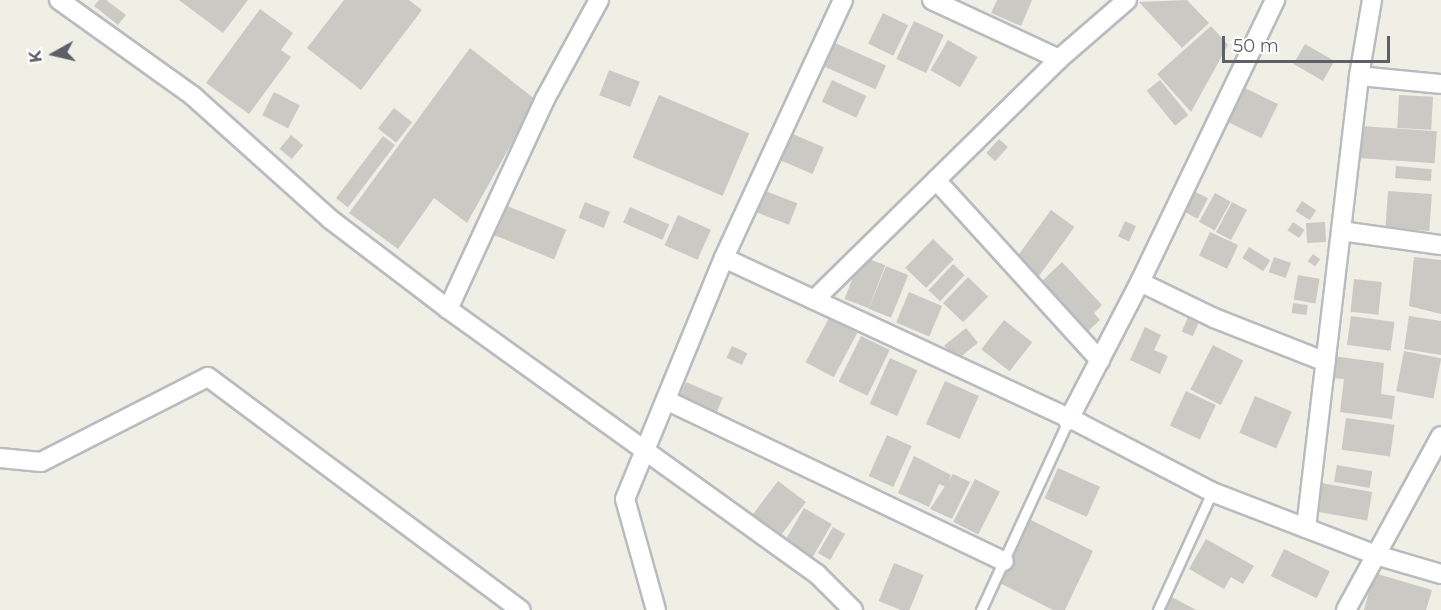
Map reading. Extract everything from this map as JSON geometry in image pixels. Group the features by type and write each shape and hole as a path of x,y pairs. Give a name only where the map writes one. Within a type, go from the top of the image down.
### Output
{"street":[{"path":"448,309 545,99 599,0"},
{"path":"657,610 625,499 648,451 724,258 843,0"},
{"path":"932,0 1059,59"},
{"path":"814,300 1059,59 1126,0"},
{"path":"1068,421 1140,282 1275,0"},
{"path":"1306,528 1359,76 1372,0"},
{"path":"70,3 193,96 330,219 448,309 817,574 852,610"},
{"path":"1359,76 1441,84"},
{"path":"936,180 1100,360"},
{"path":"1341,231 1441,246"},
{"path":"724,258 1212,492 1377,555 1441,574"},
{"path":"1140,282 1214,318 1326,363"},
{"path":"0,458 41,462 208,377 521,610"},
{"path":"668,400 1004,561"},
{"path":"1346,610 1441,436"}],"lane":[{"path":"981,610 1068,421"},
{"path":"1158,610 1212,492"}],"building":[{"path":"99,0 106,0 126,15 118,25 94,6"},
{"path":"179,0 248,0 223,33"},
{"path":"344,0 409,0 422,10 361,90 307,48"},
{"path":"997,0 1032,0 1021,26 991,13"},
{"path":"1187,0 1209,23 1182,48 1139,2"},
{"path":"260,9 293,33 281,50 291,57 249,114 206,83"},
{"path":"883,13 908,25 893,56 868,44"},
{"path":"914,21 944,35 926,73 896,59"},
{"path":"1211,26 1228,45 1191,112 1157,74"},
{"path":"948,40 977,57 960,87 930,70"},
{"path":"833,42 886,66 875,89 822,66"},
{"path":"1305,44 1334,61 1323,81 1294,64"},
{"path":"470,48 536,100 467,223 434,198 398,249 349,213"},
{"path":"609,70 640,82 630,107 599,95"},
{"path":"832,80 866,96 856,118 822,102"},
{"path":"1160,80 1188,115 1175,126 1147,91"},
{"path":"1243,87 1278,104 1261,138 1226,121"},
{"path":"274,92 300,105 288,128 262,115"},
{"path":"659,95 749,133 723,196 632,158"},
{"path":"1399,95 1433,97 1431,130 1397,128"},
{"path":"394,108 412,122 396,143 378,128"},
{"path":"1360,126 1437,131 1435,163 1358,158"},
{"path":"788,132 824,147 813,174 777,159"},
{"path":"291,135 303,145 292,159 279,149"},
{"path":"383,136 395,145 348,207 336,198"},
{"path":"999,139 1008,147 995,161 986,153"},
{"path":"1396,166 1432,169 1431,181 1395,178"},
{"path":"760,189 797,203 789,225 752,210"},
{"path":"1192,190 1208,198 1198,219 1182,210"},
{"path":"1388,191 1432,194 1429,231 1385,228"},
{"path":"1215,193 1231,202 1215,231 1199,222"},
{"path":"1302,201 1316,210 1310,220 1295,211"},
{"path":"585,202 610,212 604,228 579,218"},
{"path":"1232,202 1247,210 1231,240 1216,232"},
{"path":"505,205 566,230 554,259 493,235"},
{"path":"630,207 669,224 662,240 623,223"},
{"path":"1051,210 1074,227 1039,276 1015,259"},
{"path":"678,215 711,230 697,260 665,245"},
{"path":"1125,221 1136,226 1129,241 1118,237"},
{"path":"1293,222 1305,230 1299,238 1287,230"},
{"path":"1325,222 1326,242 1307,243 1306,223"},
{"path":"1210,232 1238,245 1227,269 1199,256"},
{"path":"933,239 954,259 926,288 905,268"},
{"path":"1249,247 1270,260 1263,271 1242,258"},
{"path":"1313,254 1320,259 1315,267 1308,261"},
{"path":"861,256 885,265 869,308 845,299"},
{"path":"1274,257 1291,263 1286,278 1269,272"},
{"path":"1414,257 1441,260 1441,314 1409,306"},
{"path":"1062,262 1102,305 1094,313 1100,320 1084,335 1037,286"},
{"path":"953,264 965,275 940,301 928,290"},
{"path":"886,266 908,275 891,318 869,309"},
{"path":"1298,275 1320,279 1315,303 1294,300"},
{"path":"968,277 988,296 963,322 943,303"},
{"path":"1354,279 1382,282 1378,315 1351,312"},
{"path":"909,292 942,306 929,336 896,322"},
{"path":"1293,303 1308,305 1306,315 1292,313"},
{"path":"1189,315 1200,320 1193,336 1182,331"},
{"path":"1351,316 1395,322 1391,351 1347,345"},
{"path":"1409,316 1441,321 1441,355 1404,349"},
{"path":"829,318 857,333 834,377 806,362"},
{"path":"1004,320 1032,342 1010,371 981,349"},
{"path":"1145,327 1161,335 1154,350 1168,356 1160,374 1130,360"},
{"path":"966,328 978,343 956,360 944,346"},
{"path":"861,336 890,350 867,396 839,382"},
{"path":"1213,345 1243,360 1221,405 1190,390"},
{"path":"732,346 747,353 742,365 727,358"},
{"path":"1404,351 1441,358 1433,398 1396,391"},
{"path":"1333,356 1384,363 1381,394 1395,396 1392,419 1340,412 1344,379 1331,378"},
{"path":"890,358 917,370 897,416 870,404"},
{"path":"945,381 979,396 960,439 926,424"},
{"path":"686,382 723,398 717,412 680,397"},
{"path":"1186,391 1216,405 1200,439 1170,425"},
{"path":"1255,396 1292,412 1276,448 1239,433"},
{"path":"1346,418 1395,425 1390,457 1342,450"},
{"path":"887,435 912,446 893,487 869,476"},
{"path":"914,456 951,475 946,487 939,484 929,507 898,493"},
{"path":"1337,465 1372,471 1370,488 1334,482"},
{"path":"1058,468 1100,487 1087,517 1045,498"},
{"path":"953,474 970,482 952,519 930,509"},
{"path":"975,479 1000,492 978,534 953,522"},
{"path":"778,481 806,502 779,537 752,516"},
{"path":"1321,483 1372,492 1367,521 1316,512"},
{"path":"804,508 832,524 812,558 784,542"},
{"path":"1027,518 1093,551 1065,610 1053,610 996,581"},
{"path":"833,527 845,534 830,560 818,553"},
{"path":"1206,539 1254,566 1243,584 1231,577 1224,589 1189,569"},
{"path":"1284,549 1330,571 1317,598 1271,576"},
{"path":"894,563 924,575 910,610 901,610 879,601"},
{"path":"1374,573 1432,590 1426,610 1364,610"},
{"path":"1172,597 1196,610 1165,610"}]}
